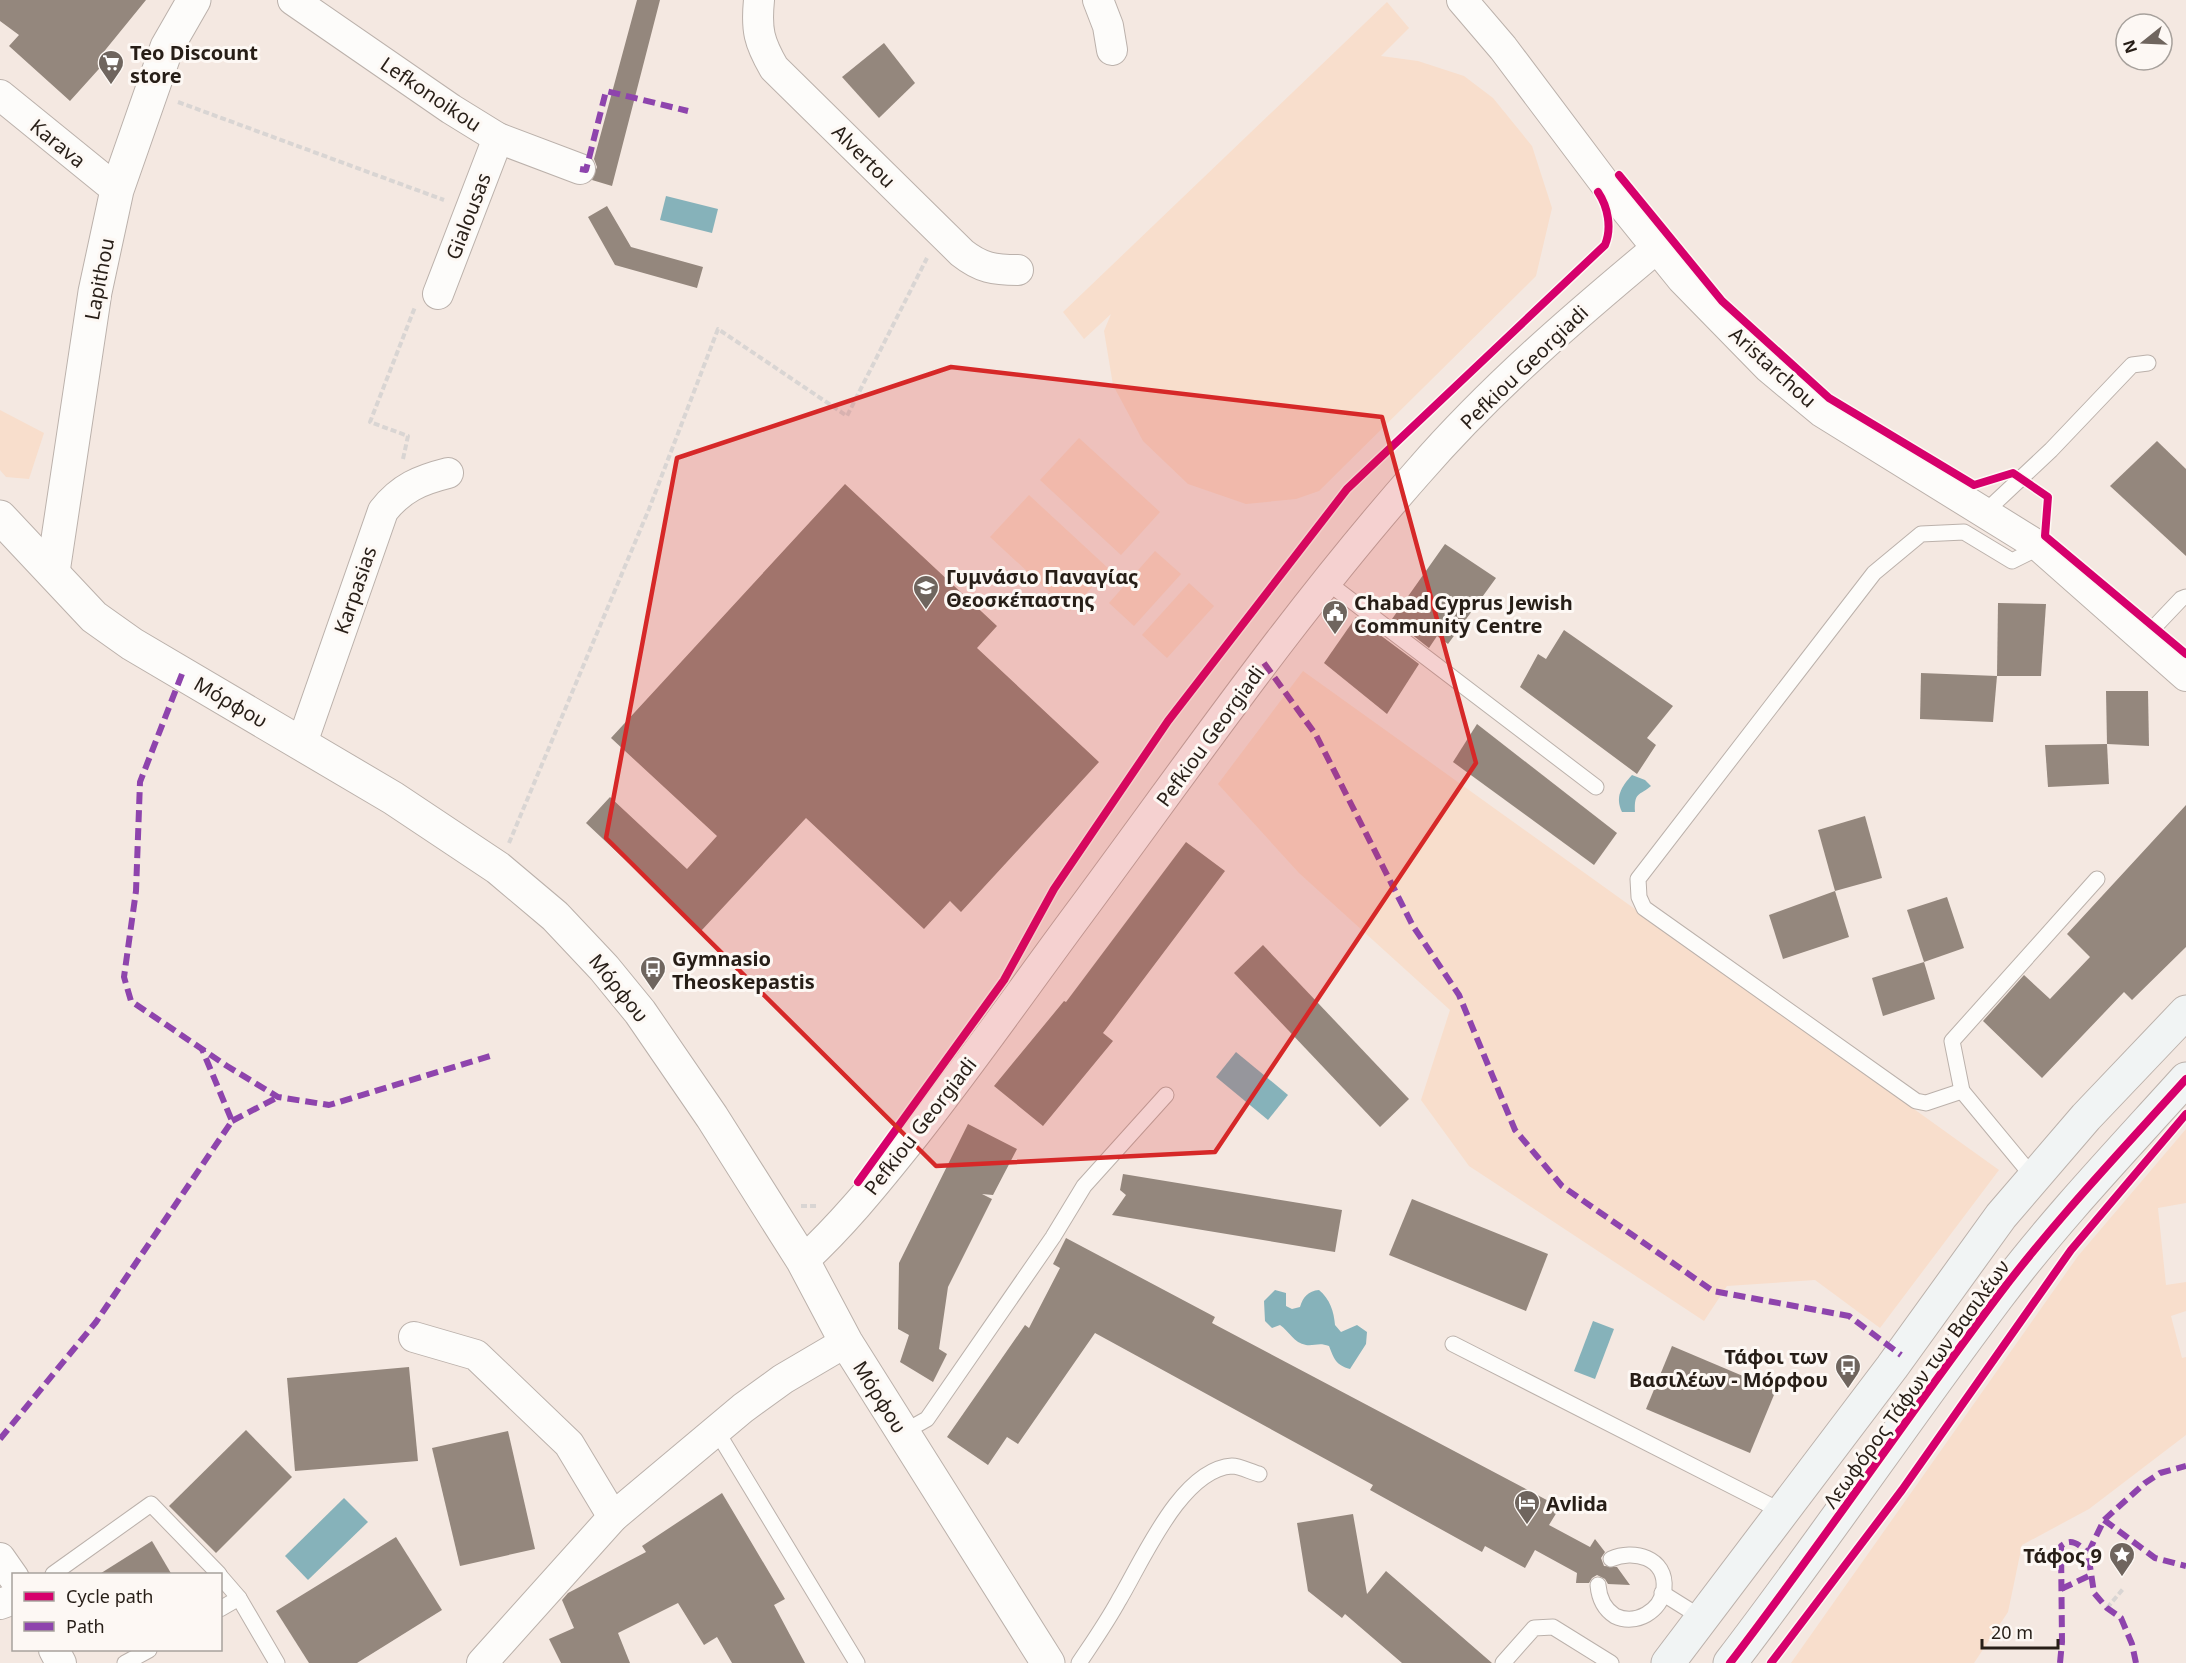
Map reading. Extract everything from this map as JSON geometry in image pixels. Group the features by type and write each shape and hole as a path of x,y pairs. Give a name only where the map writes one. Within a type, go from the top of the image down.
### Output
{"main road":[{"name":"Λεωφόρος Τάφων των Βασιλέων","path":"1668,1663 1892,1367 2001,1216 2086,1117 2186,1012"},
{"name":"Λεωφόρος Τάφων των Βασιλέων","path":"1730,1663 2000,1294 2074,1202 2186,1079"}],"street":[{"name":"Lapithou","path":"53,572 95,292 117,190 167,47 194,0"},
{"name":"Lefkonoikou","path":"293,0 451,110 498,138 580,169"},
{"name":"Alvertou","path":"759,0 756,25 763,48 774,68 976,265 989,270 1018,270"},
{"path":"1098,0 1108,26 1112,50"},
{"name":"Aristarchou","path":"1462,0 1503,48 1606,185 1682,279 1769,368 1822,412 2040,547 2186,676"},
{"name":"Karava","path":"0,95 117,190"},
{"name":"Gialousas","path":"438,294 498,138"},
{"name":"Pefkiou Georgiadi","path":"803,1261 836,1231 941,1102 1264,663 1421,468 1502,383 1568,322 1658,247"},
{"name":"Karpasias","path":"302,743 382,511 396,495 419,480 448,473"},
{"name":"Μόρφου","path":"0,517 94,617 132,644 393,798 498,868 555,916 604,968 640,1012 712,1117 803,1261 846,1342 902,1433 1048,1658"},
{"path":"414,1337 476,1355 569,1444 613,1517"},
{"path":"482,1663 613,1517 716,1430 783,1379 846,1342"},
{"path":"0,1558 12,1575"}],"lane":[{"path":"1984,513 2051,450 2132,365 2148,363"},
{"path":"1962,1091 1926,1103 1916,1101 1644,908 1639,897 1638,879 1874,573 1882,566 1922,534 1964,532 2013,561 2040,547"},
{"path":"1327,582 1596,787"},
{"path":"2143,639 2181,599 2186,597"},
{"path":"2034,1178 1962,1091 1952,1041 2097,879"},
{"path":"902,1433 927,1419 1053,1237 1084,1186 1166,1095"},
{"path":"1453,1344 1783,1512"},
{"path":"716,1430 857,1663"},
{"path":"1079,1663 1118,1603 1170,1510 1189,1489 1215,1472 1233,1466 1258,1474"},
{"path":"56,1573 151,1504 218,1573"},
{"path":"1598,1585 1604,1606 1614,1615 1626,1620 1639,1619 1651,1613 1662,1593 1663,1578 1658,1567 1648,1558 1636,1553 1623,1554 1611,1559"},
{"path":"222,1577 239,1598 277,1663"},
{"path":"1662,1593 1702,1618"},
{"path":"222,1608 239,1598"},
{"path":"1503,1663 1534,1628 1553,1627 1611,1663"},
{"path":"125,1663 147,1651"}],"path":[{"path":"150,92 470,210"},
{"path":"498,868 650,509 718,329 847,416 940,231"},
{"path":"396,495 408,436 370,422 416,304 438,294"},
{"path":"791,1202 799,1206 823,1207"},
{"path":"2107,1608 2123,1589"}],"highlighted area":[{"path":"951,367 1382,417 1476,763 1215,1152 936,1166 606,838 677,458"}],"shaded area":[{"path":"1387,2 1409,28 1381,56 1418,61 1464,76 1493,98 1532,146 1552,208 1536,276 1319,491 1296,499 1246,504 1188,484 1143,441 1113,385 1104,331 1111,314 1084,339 1063,312"},
{"path":"0,410 44,433 29,479 6,477 0,470"},
{"path":"1079,438 1160,512 1121,555 1040,480"},
{"path":"1029,495 1109,569 1070,611 990,537"},
{"path":"1155,551 1181,574 1134,626 1109,603"},
{"path":"1189,583 1214,606 1167,658 1142,635"},
{"path":"1303,671 1999,1170 1880,1328 1815,1280 1727,1286 1704,1321 1469,1166 1421,1100 1450,1010 1299,873 1218,784"},
{"path":"2186,1129 2186,1203 2158,1208 2166,1285 2186,1282 2186,1311 2171,1316 2182,1358 2186,1357 2186,1435 2089,1509 2022,1545 2008,1612 1974,1663 1791,1663 2078,1256"}],"water":[{"path":"666,196 718,209 712,233 660,220"},
{"path":"1632,775 1645,780 1651,786 1636,798 1635,812 1622,812 1619,802 1620,792"},
{"path":"1236,1052 1288,1095 1268,1120 1216,1077"},
{"path":"1275,1290 1286,1293 1286,1306 1292,1309 1300,1307 1304,1297 1309,1293 1319,1290 1329,1302 1335,1325 1341,1332 1357,1325 1367,1332 1366,1344 1350,1369 1336,1361 1329,1346 1302,1344 1280,1325 1272,1328 1265,1321 1264,1301"},
{"path":"1593,1321 1614,1329 1595,1379 1574,1371"},
{"path":"344,1498 368,1522 308,1580 285,1556"}],"building":[{"path":"0,0 146,0 102,54 107,60 70,101 9,46 19,35 0,21"},
{"path":"637,0 660,0 612,186 592,180 597,167 594,159"},
{"path":"884,43 915,83 879,118 842,77"},
{"path":"607,206 631,247 703,267 697,288 615,265 588,217"},
{"path":"2157,441 2186,469 2186,556 2110,486"},
{"path":"845,484 997,626 977,648 1099,762 961,912 950,901 924,929 806,818 701,931 586,823 610,797 687,869 717,836 611,738"},
{"path":"1445,544 1496,578 1448,644 1437,636 1429,648 1392,619"},
{"path":"1998,603 2046,604 2041,676 1997,676"},
{"path":"1356,617 1419,664 1387,714 1324,663"},
{"path":"1564,630 1673,706 1647,738 1656,745 1637,774 1520,687 1538,654 1546,659"},
{"path":"1921,673 1997,676 1993,722 1920,719"},
{"path":"2106,691 2148,691 2149,746 2107,744"},
{"path":"1477,724 1617,833 1594,865 1453,762"},
{"path":"2107,744 2109,784 2048,787 2045,745"},
{"path":"2186,805 2186,947 2132,1000 2124,992 2042,1078 1983,1021 2024,975 2050,999 2090,957 2067,934"},
{"path":"1865,816 1882,878 1835,891 1818,830"},
{"path":"1186,842 1225,871 1103,1033 1113,1041 1043,1126 994,1086 1064,1001 1066,1002"},
{"path":"1835,891 1849,937 1783,959 1769,915"},
{"path":"1947,897 1964,948 1924,962 1907,910"},
{"path":"1263,945 1409,1099 1380,1127 1234,973"},
{"path":"1924,962 1935,999 1883,1016 1872,978"},
{"path":"968,1124 1017,1149 993,1195 982,1194 992,1199 948,1287 939,1349 947,1354 933,1382 900,1362 909,1335 898,1329 899,1263"},
{"path":"1123,1174 1342,1210 1335,1252 1112,1215 1126,1195 1120,1190"},
{"path":"1412,1199 1548,1254 1526,1311 1389,1255"},
{"path":"1066,1238 1215,1317 1212,1323 1560,1507 1549,1525 1590,1547 1595,1539 1605,1552 1601,1558 1604,1566 1617,1567 1630,1585 1608,1584 1605,1579 1597,1575 1589,1583 1576,1583 1577,1573 1535,1550 1525,1568 1485,1546 1482,1552 1370,1490 1373,1485 1095,1333 1018,1444 1007,1437 988,1465 947,1437 1025,1325 1029,1328 1060,1268 1053,1264"},
{"path":"1672,1346 1776,1390 1750,1453 1646,1409"},
{"path":"409,1367 418,1461 295,1471 287,1378"},
{"path":"246,1430 292,1477 216,1553 169,1506"},
{"path":"508,1431 535,1549 460,1566 432,1448"},
{"path":"722,1493 785,1599 774,1605 805,1663 732,1663 717,1637 704,1645 678,1603 618,1633 630,1663 561,1663 549,1639 574,1628 562,1600 568,1593 646,1552 642,1546"},
{"path":"1353,1514 1367,1594 1386,1571 1492,1663 1402,1663 1345,1614 1342,1618 1308,1591 1297,1523"},
{"path":"396,1537 442,1610 357,1663 309,1663 276,1611"},
{"path":"152,1541 171,1573 101,1573"}],"marked path":[{"path":"580,169 586,170 606,91 688,111"},
{"path":"1264,663 1316,735 1413,926 1459,995 1515,1130 1562,1186 1713,1291 1849,1316 1901,1355"},
{"path":"182,674 140,782 136,891 124,977 131,1001 227,1066 278,1097 329,1105 493,1055"},
{"path":"0,1439 96,1322 232,1121 202,1049"},
{"path":"232,1121 278,1097"},
{"path":"2136,1663 2132,1644 2121,1618 2107,1608 2094,1593 2088,1553 2104,1520 2145,1483 2160,1473 2186,1466"},
{"path":"2104,1520 2155,1558 2186,1566"},
{"path":"2060,1663 2062,1642 2061,1546 2072,1542 2088,1553"},
{"path":"2061,1589 2091,1575"}],"cycle path":[{"path":"1619,175 1722,301 1829,398 1974,485 2013,473 2048,497 2045,536 2186,654"},
{"path":"858,1182 1004,980 1054,889 1168,721 1347,489 1605,245 1608,218 1598,192"},
{"path":"1730,1663 2020,1267 2090,1185 2186,1079"},
{"path":"1771,1663 1902,1490 2071,1250 2186,1114"}],"place":[{"name":"Teo Discount store","path":"111,86"},
{"name":"Γυμνάσιο Παναγίας Θεοσκέπαστης","path":"926,611"},
{"name":"Chabad Cyprus Jewish Community Centre","path":"1335,636"},
{"name":"Gymnasio Theoskepastis","path":"653,992"},
{"name":"Τάφοι των Βασιλέων - Μόρφου","path":"1848,1390"},
{"name":"Avlida","path":"1527,1526"},
{"name":"Τάφος 9","path":"2122,1578"}]}
